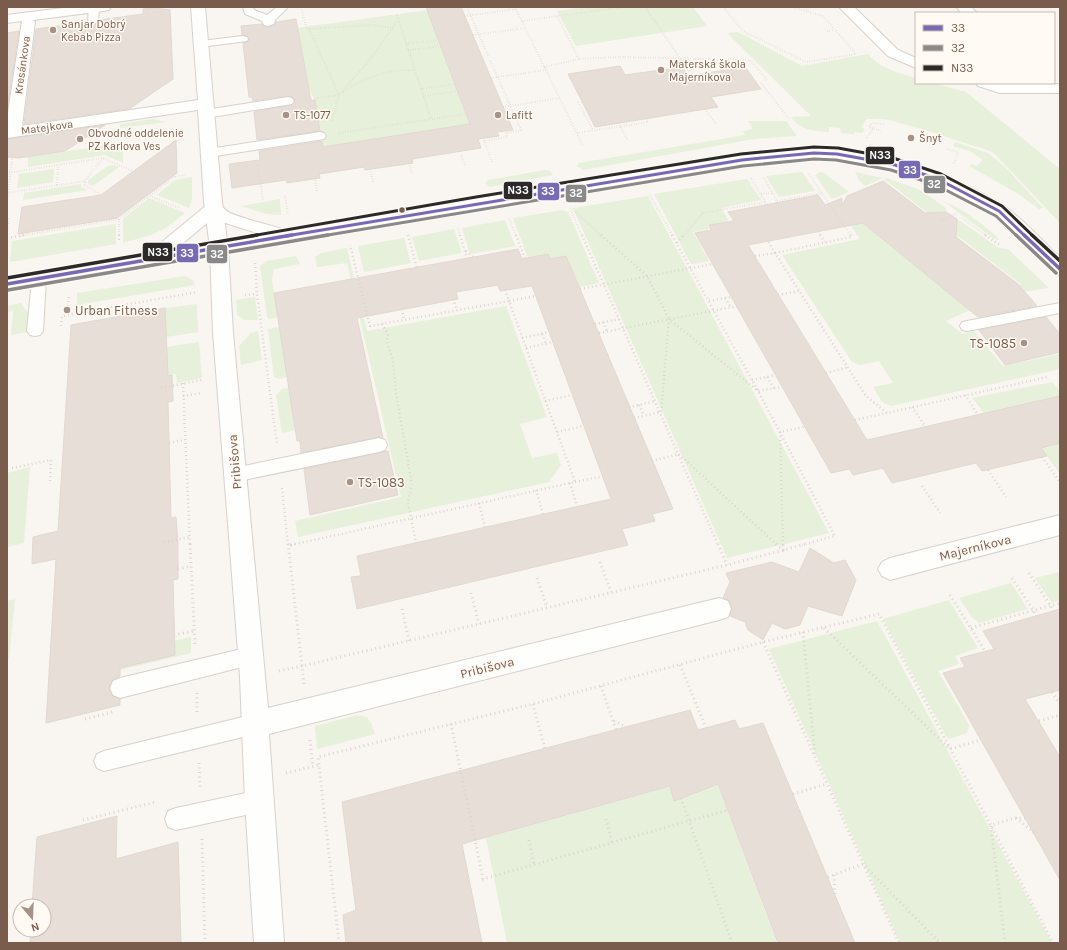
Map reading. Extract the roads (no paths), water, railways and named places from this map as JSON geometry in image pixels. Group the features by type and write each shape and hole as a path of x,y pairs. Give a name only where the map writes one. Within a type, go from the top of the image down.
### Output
{"street":[{"path":"198,7 209,153 219,248"},
{"path":"846,7 893,53 915,64"},
{"path":"7,19 96,11"},
{"name":"Kresánkova","path":"10,133 30,13"},
{"path":"986,84 1000,88 1056,88"},
{"name":"Matejkova","path":"10,133 206,109"},
{"path":"7,284 477,203 735,162 814,153 837,154 871,159 903,167 938,179 999,211 1060,269"},
{"path":"214,208 222,216 284,236"},
{"path":"136,262 157,254 214,208"},
{"name":"Pribišova","path":"219,248 220,296 250,656 270,943"},
{"name":"Majerníkova","path":"890,569 1060,525"},
{"name":"Pribišova","path":"255,724 719,609"}],"lane":[{"path":"248,7 249,12 267,19 269,23 269,19 284,7"},
{"path":"201,44 242,39"},
{"path":"206,109 288,100"},
{"path":"209,153 324,135"},
{"path":"35,331 39,279"},
{"path":"967,326 1060,308"},
{"path":"234,475 378,445"},
{"path":"120,688 250,656"},
{"path":"104,761 255,724"},
{"path":"176,819 259,801"}],"place":[{"name":"Sanjar Dobrý Kebab Pizza","path":"53,30"},
{"name":"Materská škola Majerníkova","path":"661,70"},
{"name":"TS-1077","path":"286,115"},
{"name":"Lafitt","path":"498,115"},
{"name":"Šnyt","path":"911,138"},
{"name":"Obvodné oddelenie PZ Karlova Ves","path":"80,139"},
{"name":"Urban Fitness","path":"67,310"},
{"name":"TS-1085","path":"1024,343"},
{"name":"TS-1083","path":"350,482"}]}
